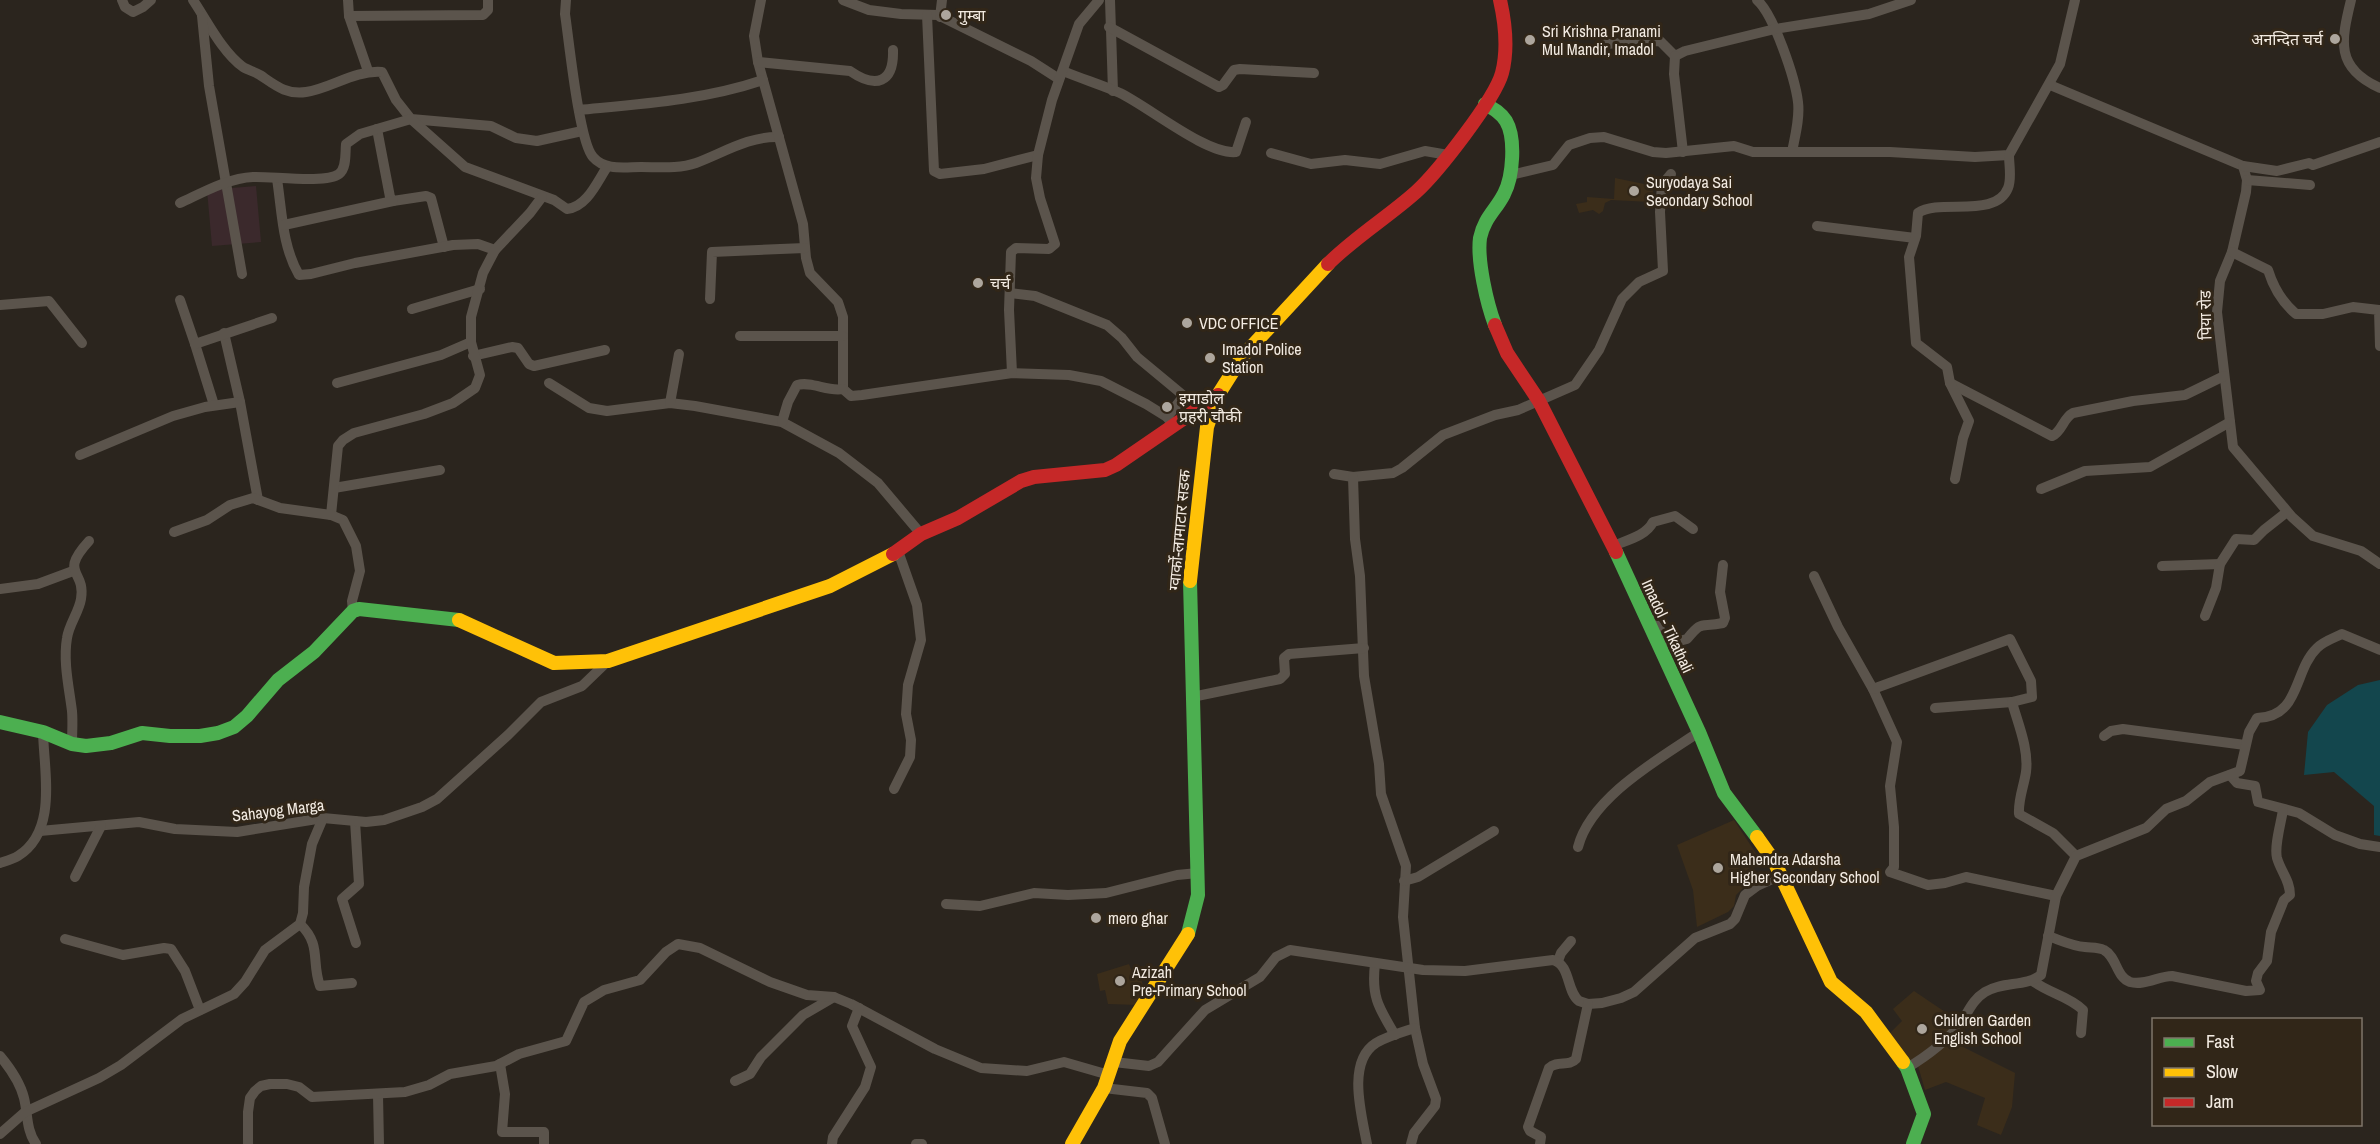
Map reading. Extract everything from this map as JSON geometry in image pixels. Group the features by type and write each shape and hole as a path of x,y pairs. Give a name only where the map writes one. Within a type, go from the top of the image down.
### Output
{"street":[{"path":"122,0 125,7 133,12 151,0"},
{"path":"193,0 218,40 242,67 259,75 276,88 290,92 307,92 368,71 382,72 396,100 411,118 465,167 554,200 567,209 576,208 583,203 607,167"},
{"path":"348,0 349,16 368,71"},
{"path":"349,16 483,15 488,9 488,0"},
{"path":"566,0 565,14 582,131 592,157 607,167 668,167 694,164 747,142 768,136 778,137"},
{"path":"761,0 754,36 758,62 803,224 810,273 838,302 843,316 843,389 851,396 1012,373 1069,375 1101,381 1170,421"},
{"path":"843,0 869,10 940,17 1061,75 1113,91 1195,138 1224,151 1234,153 1238,150 1246,122"},
{"path":"940,17 942,0"},
{"path":"1012,373 1011,257 1013,250 1049,249 1055,244 1036,178 1038,155 1061,75 1079,24 1099,0"},
{"path":"1110,0 1109,27 1113,91"},
{"name":"ग्वार्को-लामाटार सडक","path":"1072,1144 1104,1088 1120,1041 1170,966 1188,934 1198,895 1189,593 1191,557 1207,427 1218,395 1242,357 1311,281 1348,244 1417,190 1448,155 1497,88 1503,70 1505,22 1500,0"},
{"path":"1757,0 1765,7 1783,47 1798,101 1792,152"},
{"path":"1675,56 1685,51 1775,29 1857,17 1911,0"},
{"path":"1955,478 1969,421 1950,383 1947,367 1916,343 1909,264 1918,213 1920,210 1939,207 1989,204 2002,196 2008,188 2009,155 2060,64 2075,0"},
{"path":"2351,0 2343,32 2344,48 2352,68 2366,81 2380,88"},
{"path":"201,12 209,86 242,274"},
{"path":"927,15 934,171 940,174 984,169 1038,155"},
{"path":"1109,27 1219,87 1234,70 1240,69 1314,73"},
{"path":"1604,44 1660,41 1675,56 1674,74 1683,152"},
{"path":"758,62 850,71 855,75 879,81 886,79 893,68 893,50"},
{"path":"579,110 701,96 740,88 763,80"},
{"path":"2050,84 2243,166 2277,171 2309,163 2313,165 2380,142"},
{"name":"Imadol - Tikathali","path":"1485,104 1499,112 1508,124 1512,149 1511,175 1504,195 1488,215 1480,239 1480,256 1490,312 1498,332 1507,353 1539,401 1613,546 1699,732 1724,793 1774,861 1831,982 1866,1012 1907,1068 1924,1114 1913,1144"},
{"path":"180,203 225,183 250,177 330,178 341,173 345,164 346,144 360,134 411,118 490,126 516,138 537,141 582,131"},
{"path":"377,129 390,197 393,201"},
{"path":"1511,175 1553,165 1569,145 1590,138 1604,137 1653,152 1683,152 1734,146 1753,152 1890,152 1975,157 2009,155"},
{"path":"1271,153 1311,164 1345,160 1380,164 1425,151 1448,155"},
{"name":"पिया रोड","path":"2243,166 2247,180 2232,252 2220,281 2217,312 2233,447 2288,512 2313,536 2361,551 2380,564"},
{"path":"1334,474 1353,477 1393,473 1402,468 1437,437 1488,417 1518,410 1578,383 1599,350 1622,298 1639,282 1664,271 1660,212 1662,185 1671,174"},
{"path":"277,179 286,242 292,263 299,274 311,274 355,263 444,247 478,244 495,250"},
{"path":"2247,180 2310,185"},
{"path":"284,225 426,196 431,198 444,247"},
{"path":"331,515 338,447 343,440 354,433 424,414 467,395 475,388 480,375 473,357 471,317 483,273 495,250 542,197"},
{"path":"1816,226 1915,238"},
{"path":"710,299 712,252 805,248"},
{"path":"2232,252 2268,270 2272,284 2288,307 2296,314 2323,314 2353,307 2379,310 2380,346"},
{"path":"412,309 480,290"},
{"path":"1010,293 1035,296 1107,325 1122,338 1137,357 1184,396 1170,421"},
{"path":"180,300 214,405"},
{"path":"0,305 49,301 82,343"},
{"path":"195,344 272,318"},
{"path":"225,333 258,500"},
{"path":"740,336 843,336"},
{"path":"337,383 432,358 471,342"},
{"path":"473,357 512,347 518,348 529,364 534,366 605,350"},
{"path":"670,403 679,354"},
{"path":"1950,383 2054,436 2069,415 2073,413 2133,401 2185,395 2224,376"},
{"path":"549,383 589,408 608,411 670,403 782,422 839,453 878,483 921,534"},
{"path":"782,422 788,402 797,385 813,384 834,391 843,389"},
{"path":"0,722 43,732 72,744 96,746 142,733 200,736 234,727 247,716 278,680 314,652 353,610 367,609 459,620 554,663 608,661 830,586 897,551 921,534 958,518 1021,481 1034,477 1105,470 1116,465 1170,421 1218,395"},
{"path":"80,455 173,416 214,405 240,402"},
{"path":"2041,489 2085,471 2150,467 2230,422"},
{"path":"334,488 440,470"},
{"path":"1353,477 1364,676 1379,764 1381,794 1406,866 1403,917 1415,1028 1423,1064 1436,1099 1436,1106 1414,1133 1411,1144"},
{"path":"174,532 207,520 230,506 253,498 280,508 331,515 343,520 356,546 360,571 352,601 353,610"},
{"path":"2205,616 2216,588 2220,564 2236,539 2254,540 2288,512"},
{"path":"1613,546 1642,534 1653,522 1676,516 1693,529"},
{"path":"72,744 72,716 66,662 67,639 81,600 81,590 73,571 77,554 89,541"},
{"path":"894,789 910,757 906,714 908,685 921,640 917,605 897,551"},
{"path":"2162,566 2220,564"},
{"path":"1641,609 1663,631 1671,643 1687,639 1699,625 1723,623 1724,611 1720,592 1723,565"},
{"path":"0,589 38,584 73,571"},
{"path":"1814,576 1838,627 1873,689 1897,742 1890,786 1894,827 1894,867 1890,872 1928,885 1945,884 1966,877 2056,896"},
{"path":"1907,1068 1934,1051 1961,1022 1969,1006 1986,991 1999,986 2033,981 2041,975 2056,896 2076,855 2146,828 2166,809 2186,801 2210,782 2240,771 2248,732 2258,718 2268,718 2279,712 2294,697 2302,672 2319,645 2342,634 2380,650"},
{"path":"1873,689 2010,639 2031,681 2032,697 2012,702 1935,708"},
{"path":"1192,697 1280,679 1285,674 1284,658 1289,654 1364,648"},
{"name":"Sahayog Marga","path":"40,831 139,822 175,829 237,832 323,818 356,821 384,820 422,807 437,799 542,702 582,686 608,661"},
{"path":"2012,702 2026,753 2026,771 2018,804 2019,814 2053,833 2076,855"},
{"path":"2104,736 2111,731 2123,729 2245,745"},
{"path":"0,863 18,856 32,843 40,831 45,807 43,732"},
{"path":"1578,847 1588,821 1623,787 1655,759 1699,732"},
{"path":"2230,775 2237,783 2254,786 2258,802 2299,813 2335,835 2360,844 2380,847"},
{"path":"2048,936 2103,950 2109,954 2124,978 2133,983 2172,976 2246,991 2260,990 2256,981 2258,973 2267,962 2271,932 2284,900 2290,895 2288,879 2277,856 2276,844 2283,810"},
{"path":"0,1134 26,1112 107,1074 182,1019 234,994 245,982 265,950 300,924 312,844 323,818"},
{"path":"356,821 359,884 342,899 356,943"},
{"path":"75,877 101,826"},
{"path":"1404,881 1418,877 1473,841 1494,831"},
{"path":"946,904 980,906 1034,893 1068,895 1106,893 1177,875 1198,873"},
{"path":"1558,961 1569,979 1574,997 1588,1004 1621,998 1634,992 1695,938 1730,924 1735,919 1745,895 1757,886 1781,875"},
{"path":"300,924 313,941 316,976 320,986 352,982"},
{"path":"65,939 123,955 164,948 171,950 185,971 200,1010"},
{"path":"1558,961 1571,941"},
{"path":"248,1144 250,1098 261,1086 287,1084 299,1087 312,1097 378,1095 405,1092 450,1074 500,1064 519,1054 566,1041 584,1002 604,990 640,980 666,952 678,944 700,948 770,982 807,995 834,997 860,1008 935,1049 981,1068 1027,1071 1064,1062 1112,1068 1149,1066 1158,1062 1205,1010 1260,977 1276,957 1290,950 1423,970 1465,971 1530,962 1558,961"},
{"path":"1375,964 1373,986 1379,1007 1395,1035"},
{"path":"2033,981 2042,988 2076,1003 2083,1010 2080,1033"},
{"path":"735,1082 750,1074 761,1057 803,1015 834,997"},
{"path":"1540,1144 1541,1137 1530,1131 1528,1127 1549,1068 1576,1059 1588,1004"},
{"path":"832,1144 833,1137 865,1087 871,1067 852,1026 860,1008"},
{"path":"1367,1144 1358,1092 1359,1066 1366,1052 1376,1043 1415,1028"},
{"path":"0,1056 14,1076 24,1098 28,1127 36,1144"},
{"path":"500,1064 505,1105 502,1132 544,1132 544,1144"},
{"path":"1104,1088 1147,1093 1152,1098 1165,1144"},
{"path":"378,1095 379,1144"},
{"path":"916,1144 922,1144"}],"shaded area":[{"name":"Suryodaya Sai Secondary School","path":"1615,178 1654,186 1651,202 1611,200 1605,203 1603,211 1599,214 1593,210 1579,213 1576,204 1587,202 1587,197 1614,199"},
{"path":"256,186 261,242 212,246 207,190"},
{"name":"Mahendra Adarsha Higher Secondary School","path":"1734,820 1761,861 1739,875 1747,884 1736,895 1734,906 1728,912 1697,927 1693,890 1677,845"},
{"name":"Azizah Pre-Primary School","path":"1129,964 1134,977 1140,976 1143,985 1147,985 1138,1005 1108,1004 1105,990 1100,991 1097,974"},
{"name":"Children Garden English School","path":"1914,991 1957,1020 1945,1036 1909,1062 1885,1038 1902,1021 1893,1009"},
{"path":"1951,1041 2015,1073 2012,1107 2001,1135 1977,1125 1985,1098 1946,1082 1925,1090 1918,1066"}],"water":[{"path":"2380,680 2380,836 2374,835 2374,806 2334,772 2304,775 2308,732 2327,705 2358,685"}],"traffic: fast":[{"path":"1485,104 1500,113 1506,121 1512,147 1510,178 1501,200 1484,225 1479,247 1483,282 1495,325"},
{"path":"1616,552 1699,732 1724,793 1757,837"},
{"path":"1188,934 1198,895 1190,581"},
{"path":"0,722 43,732 72,744 86,746 111,743 142,733 170,736 200,736 218,733 234,727 247,716 278,680 314,652 353,611 359,609 459,620"},
{"path":"1903,1062 1924,1114 1913,1144"}],"traffic: slow":[{"path":"1190,581 1207,427 1218,395 1242,357 1328,264"},
{"path":"459,620 554,663 608,661 830,586 893,554"},
{"path":"1757,837 1774,861 1831,982 1866,1012 1903,1062"},
{"path":"1072,1144 1104,1088 1120,1041 1188,934"}],"traffic: jam":[{"path":"1328,264 1426,182 1465,135 1489,100 1502,73 1505,55 1500,0"},
{"path":"1495,325 1507,353 1539,401 1616,552"},
{"path":"893,554 921,534 958,518 1021,481 1034,477 1105,470 1116,465 1218,395"}],"place":[{"name":"गुम्बा","path":"946,15"},
{"name":"अनन्दित चर्च","path":"2335,39"},
{"name":"Sri Krishna Pranami Mul Mandir, Imadol","path":"1530,40"},
{"name":"Suryodaya Sai Secondary School","path":"1634,191"},
{"name":"चर्च","path":"978,283"},
{"name":"VDC OFFICE","path":"1187,323"},
{"name":"Imadol Police Station","path":"1210,358"},
{"name":"इमाडोल प्रहरी चौकी","path":"1167,407"},
{"name":"Mahendra Adarsha Higher Secondary School","path":"1718,868"},
{"name":"mero ghar","path":"1096,918"},
{"name":"Azizah Pre-Primary School","path":"1120,981"},
{"name":"Children Garden English School","path":"1922,1029"}]}
